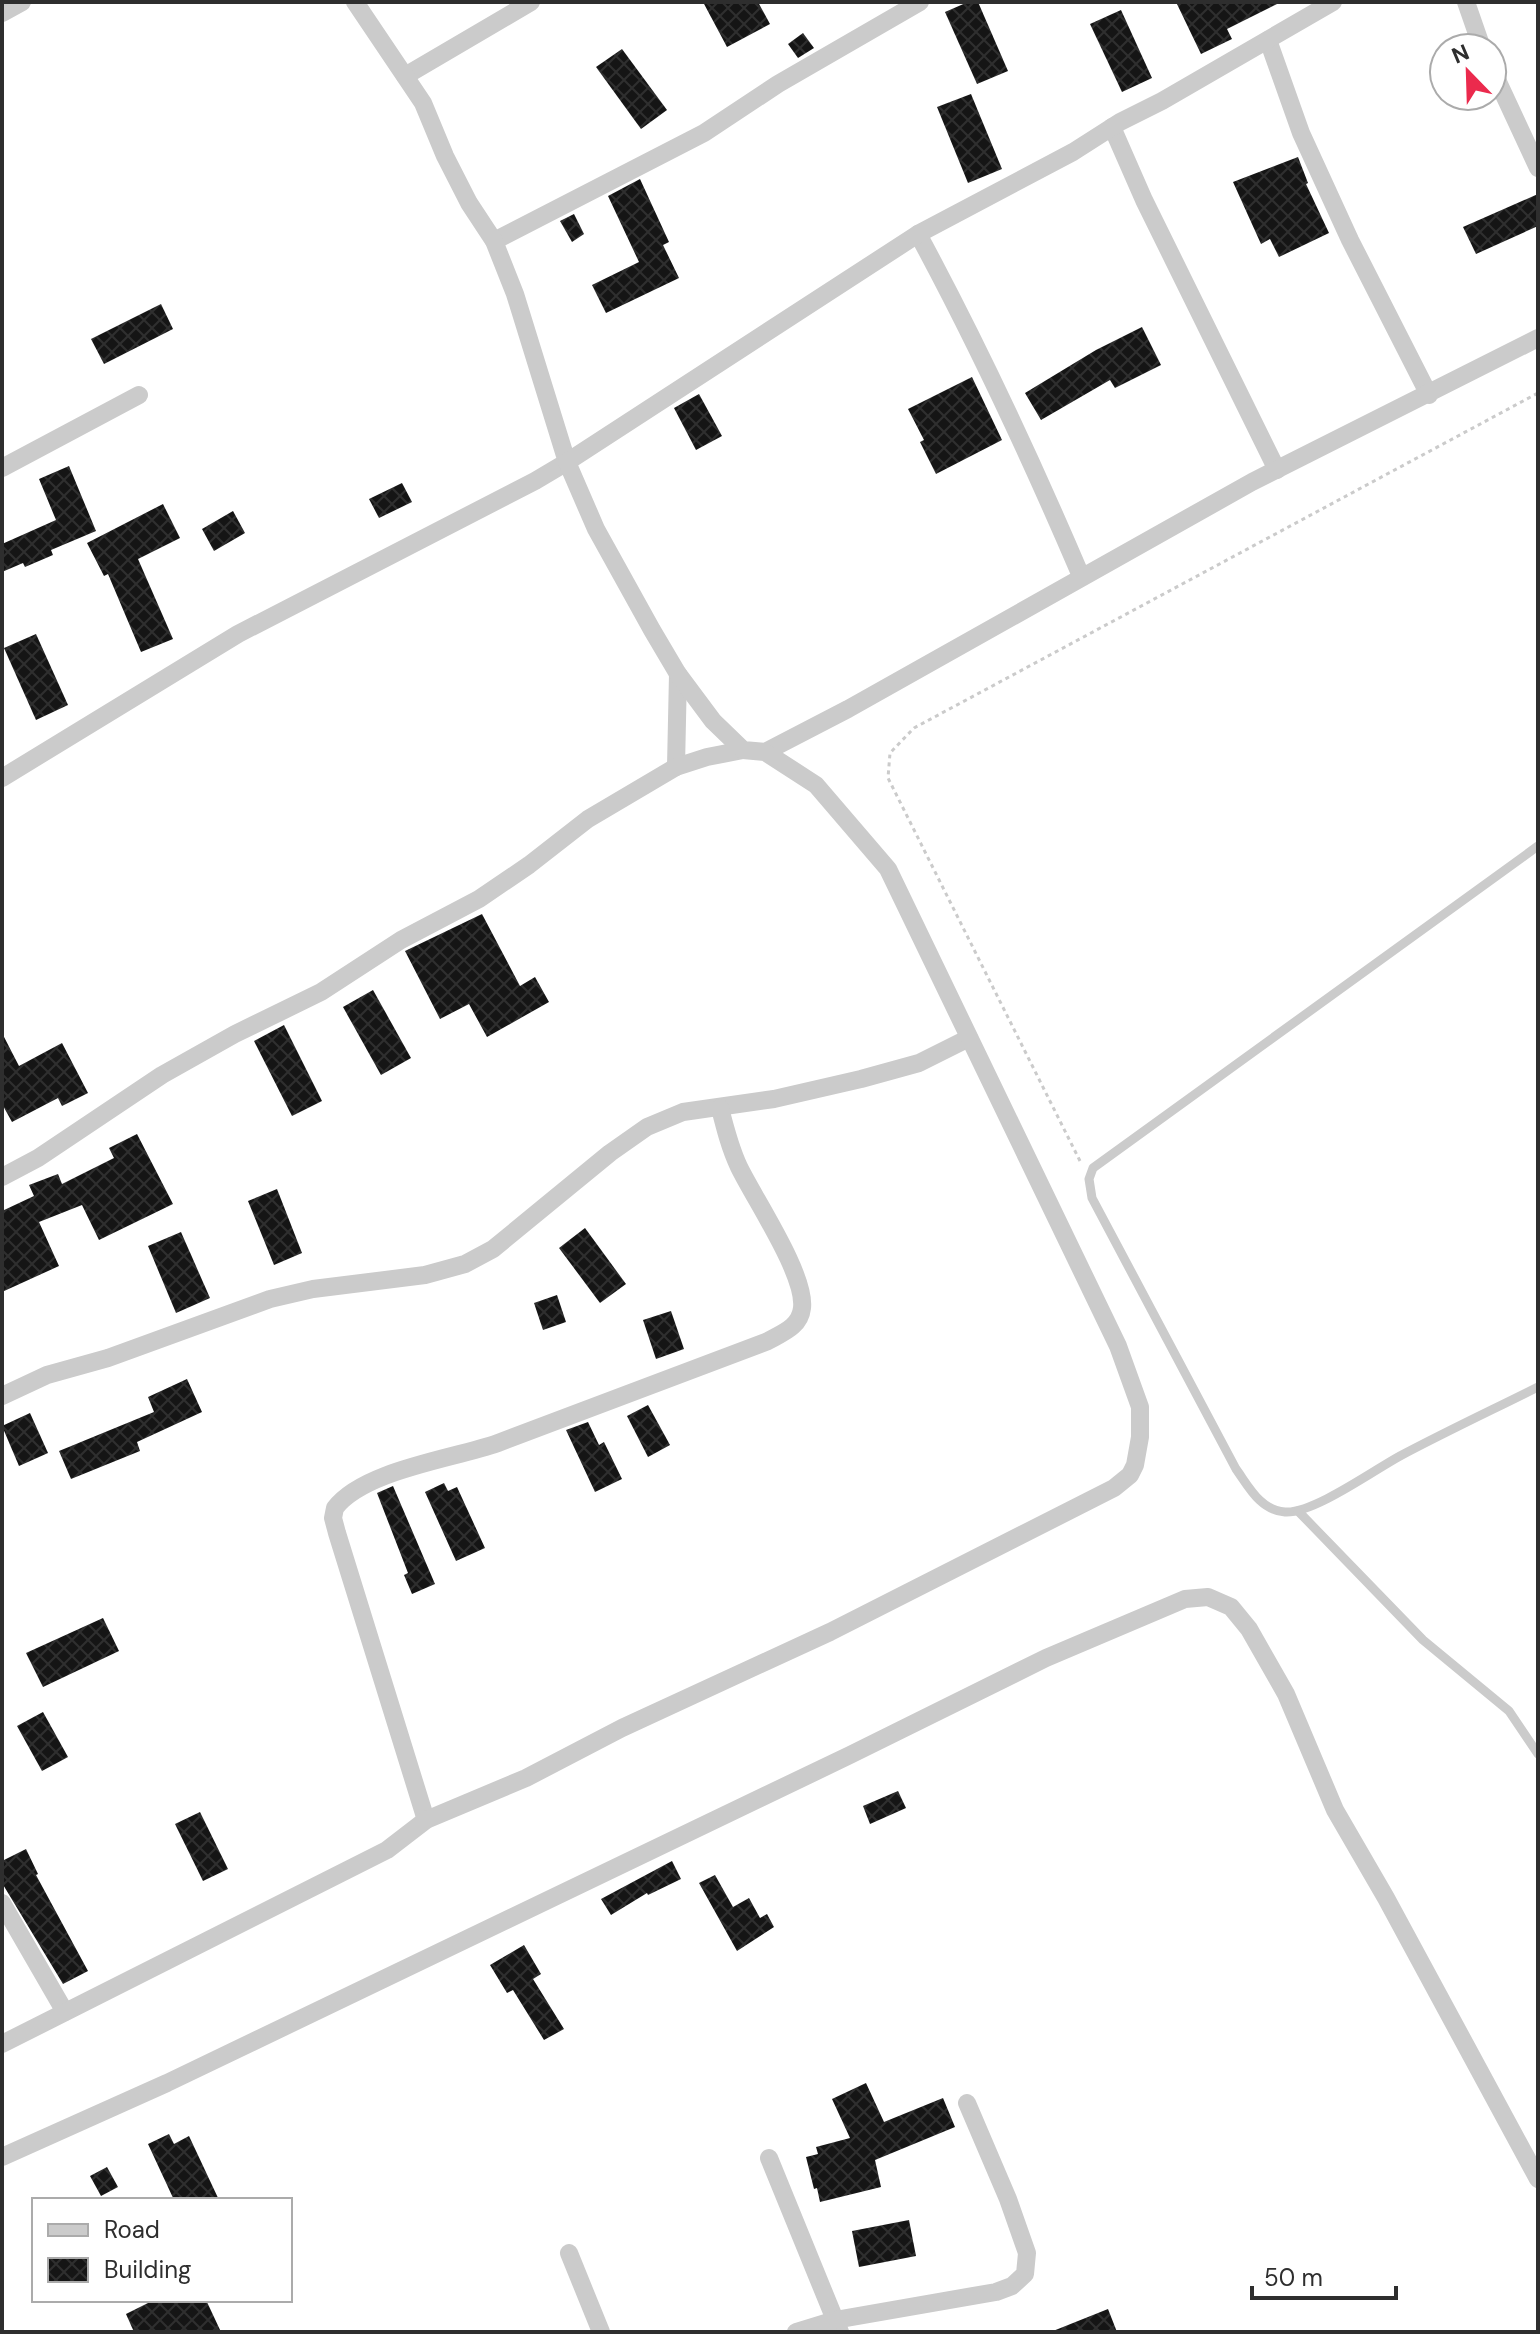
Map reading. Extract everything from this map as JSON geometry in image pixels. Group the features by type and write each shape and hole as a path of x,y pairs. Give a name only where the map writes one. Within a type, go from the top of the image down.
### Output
{"street":[{"path":"2,13 22,2"},
{"path":"355,2 423,103 469,203 494,241 533,351 567,462 596,529 678,674 713,721 743,750"},
{"path":"405,76 531,2"},
{"path":"494,241 704,133 778,84 920,2"},
{"path":"2,778 238,634 521,489 918,234 1073,152 1333,2"},
{"path":"1466,2 1476,32"},
{"path":"1268,40 1301,133 1350,240 1429,395"},
{"path":"1508,103 1538,168"},
{"path":"1112,127 1144,200 1277,470"},
{"path":"918,234 968,327 1016,427 1081,576"},
{"path":"765,752 1277,470 1538,338"},
{"path":"2,468 139,395"},
{"path":"676,767 678,674"},
{"path":"2,1177 38,1158 162,1075 235,1034 321,992 401,940 479,899 588,819 676,767 743,750 765,752 816,785 888,869 1118,1346 1140,1407 1140,1437 1135,1465 1130,1475 1114,1488 830,1632 622,1728 526,1778 426,1820 387,1850 2,2044"},
{"path":"2,1396 47,1375 108,1358 270,1299 313,1289 425,1275 465,1264 493,1249 610,1153 647,1127 683,1112 774,1099 919,1063 969,1038"},
{"path":"426,1820 337,1533 333,1518 335,1508 365,1485 494,1444 768,1341 792,1328 800,1318 803,1307 801,1290 738,1166 720,1108"},
{"path":"2,2157 167,2083 1046,1658 1185,1599 1208,1597 1231,1607 1240,1618 1286,1694 1335,1810 1538,2179"},
{"path":"2,1903 65,2012"},
{"path":"796,2332 996,2292 1012,2286 1025,2274 1027,2253 1008,2199 967,2103"},
{"path":"769,2158 837,2326"},
{"path":"569,2253 601,2332"}],"lane":[{"path":"1538,846 1093,1168 1089,1179 1092,1198 1236,1469 1258,1500 1284,1512 1313,1506 1402,1455 1538,1387"},
{"path":"1298,1511 1423,1640 1509,1711 1538,1754"}],"path":[{"path":"1089,1179 888,778 890,753 914,728 1538,393"}],"building":[{"path":"703,2 758,2 770,24 727,47"},
{"path":"968,2 978,2 1008,71 977,84 945,12"},
{"path":"1176,2 1281,2 1227,29 1232,39 1201,54"},
{"path":"1121,10 1152,78 1122,92 1090,24"},
{"path":"803,33 814,48 798,58 788,44"},
{"path":"622,49 667,110 641,129 596,67"},
{"path":"971,94 1002,169 968,183 937,107"},
{"path":"1298,157 1306,184 1329,233 1279,257 1270,239 1261,244 1233,182"},
{"path":"640,179 669,242 663,245 679,278 606,313 592,285 639,262 608,196"},
{"path":"1538,194 1538,226 1476,254 1463,227"},
{"path":"574,214 584,234 572,242 560,221"},
{"path":"161,304 173,329 104,364 91,339"},
{"path":"1142,327 1161,365 1115,388 1110,380 1041,420 1025,393 1096,350"},
{"path":"972,377 1002,440 936,474 920,442 924,440 908,409"},
{"path":"699,394 722,436 696,450 674,408"},
{"path":"69,466 96,531 51,550 53,555 25,567 23,563 2,572 2,544 56,520 39,479"},
{"path":"402,483 412,502 379,518 369,499"},
{"path":"163,504 180,538 138,559 173,639 141,652 108,574 104,576 87,543"},
{"path":"233,511 245,533 214,551 202,529"},
{"path":"36,634 68,705 36,720 4,648"},
{"path":"482,914 520,986 535,977 549,1002 487,1037 469,1004 440,1019 405,951"},
{"path":"373,990 411,1058 381,1075 343,1007"},
{"path":"284,1025 322,1101 292,1116 254,1041"},
{"path":"2,1033 19,1066 62,1043 88,1093 62,1106 58,1098 12,1122 2,1104"},
{"path":"137,1134 173,1204 99,1240 82,1205 39,1222 59,1266 2,1292 2,1211 34,1196 29,1185 58,1174 62,1184 114,1158 109,1148"},
{"path":"277,1189 302,1253 274,1265 248,1201"},
{"path":"585,1228 626,1284 600,1303 559,1248"},
{"path":"181,1232 210,1298 176,1313 148,1246"},
{"path":"557,1295 566,1322 543,1330 534,1303"},
{"path":"671,1311 684,1349 656,1359 643,1320"},
{"path":"187,1379 202,1412 137,1442 140,1451 71,1479 59,1451 154,1412 148,1397"},
{"path":"648,1405 670,1445 648,1457 627,1416"},
{"path":"30,1413 48,1453 19,1466 2,1426"},
{"path":"588,1422 599,1445 604,1442 622,1479 595,1492 566,1430"},
{"path":"444,1483 448,1491 457,1487 485,1548 456,1561 425,1492"},
{"path":"393,1486 435,1584 412,1594 404,1575 408,1573 377,1493"},
{"path":"103,1618 119,1651 43,1687 26,1653"},
{"path":"43,1712 68,1757 42,1771 17,1726"},
{"path":"898,1791 906,1808 870,1824 863,1806"},
{"path":"200,1812 228,1869 203,1881 175,1824"},
{"path":"26,1849 36,1875 88,1971 63,1984 2,1883 2,1861"},
{"path":"672,1861 681,1879 647,1893 611,1915 601,1899"},
{"path":"715,1875 733,1907 749,1898 760,1918 767,1914 774,1927 737,1951 699,1883"},
{"path":"524,1945 541,1974 533,1979 564,2029 544,2040 513,1990 507,1993 490,1965"},
{"path":"866,2083 884,2122 943,2098 955,2127 875,2160 881,2187 820,2202 806,2157 818,2154 816,2147 850,2138 832,2099"},
{"path":"169,2134 174,2144 189,2136 218,2198 173,2198 148,2144"},
{"path":"107,2167 118,2187 101,2196 90,2176"},
{"path":"909,2220 916,2256 859,2267 852,2231"},
{"path":"150,2302 207,2302 221,2332 134,2332 126,2314"},
{"path":"1108,2309 1117,2332 1053,2332 1053,2331"}]}
